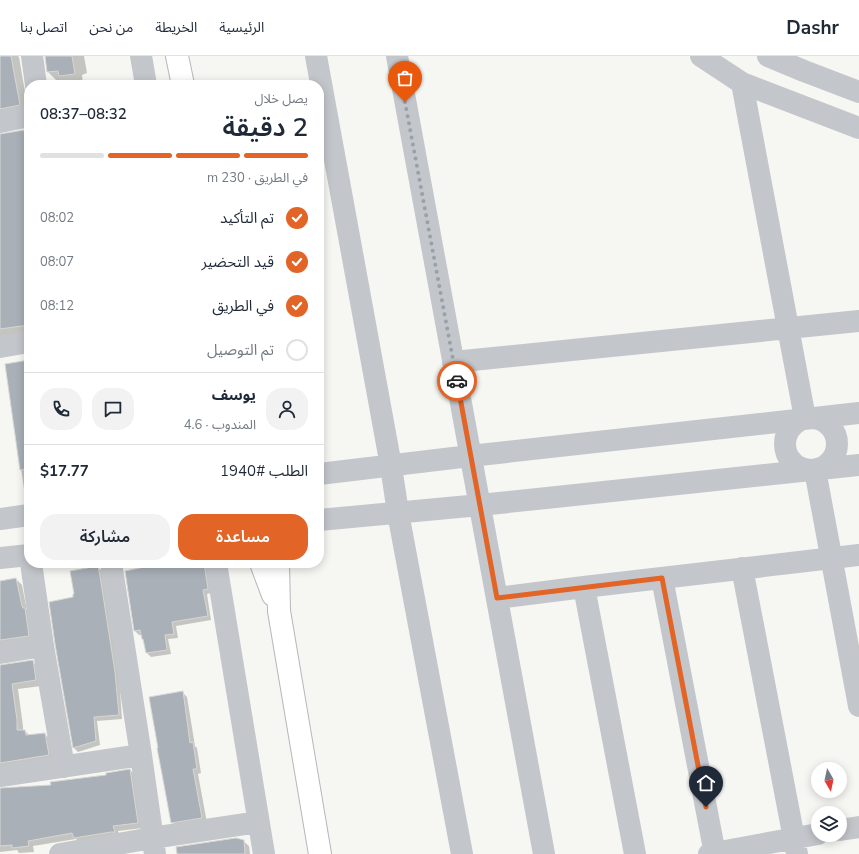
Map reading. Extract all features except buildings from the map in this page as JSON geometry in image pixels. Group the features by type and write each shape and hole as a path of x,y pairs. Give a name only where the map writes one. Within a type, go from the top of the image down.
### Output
{"main road":[{"path":"177,56 181,80"},
{"path":"263,568 279,611"},
{"path":"278,568 279,611 320,854"}],"street":[{"path":"32,56 35,80"},
{"path":"141,56 145,80"},
{"path":"316,56 320,80"},
{"path":"397,56 544,854"},
{"path":"701,56 742,82 859,128"},
{"path":"768,56 859,92"},
{"path":"742,82 805,418"},
{"path":"324,100 391,466 398,513 462,854"},
{"path":"0,122 24,117"},
{"path":"453,362 859,321"},
{"path":"0,347 24,343"},
{"path":"324,473 859,413"},
{"path":"805,418 821,420 834,431 837,439 837,447 834,456 823,468 806,470 797,467 790,461 786,453 784,444 785,435 790,427 796,422 805,418"},
{"path":"324,520 480,505 859,465"},
{"path":"815,470 859,706"},
{"path":"0,519 24,516"},
{"path":"497,598 584,586 859,555"},
{"path":"0,558 24,556"},
{"path":"32,568 43,646 64,767"},
{"path":"112,568 141,755 153,846"},
{"path":"217,568 264,854"},
{"path":"742,568 796,846"},
{"path":"662,578 713,854 796,846 811,838"},
{"path":"584,586 635,854"},
{"path":"0,653 43,646"},
{"path":"0,776 141,755"},
{"path":"71,853 153,846 258,822"},
{"path":"847,829 859,827"}],"way so far":[{"path":"405,102 457,381"}],"route":[{"path":"457,381 497,598 584,586 662,578 706,807"}]}
